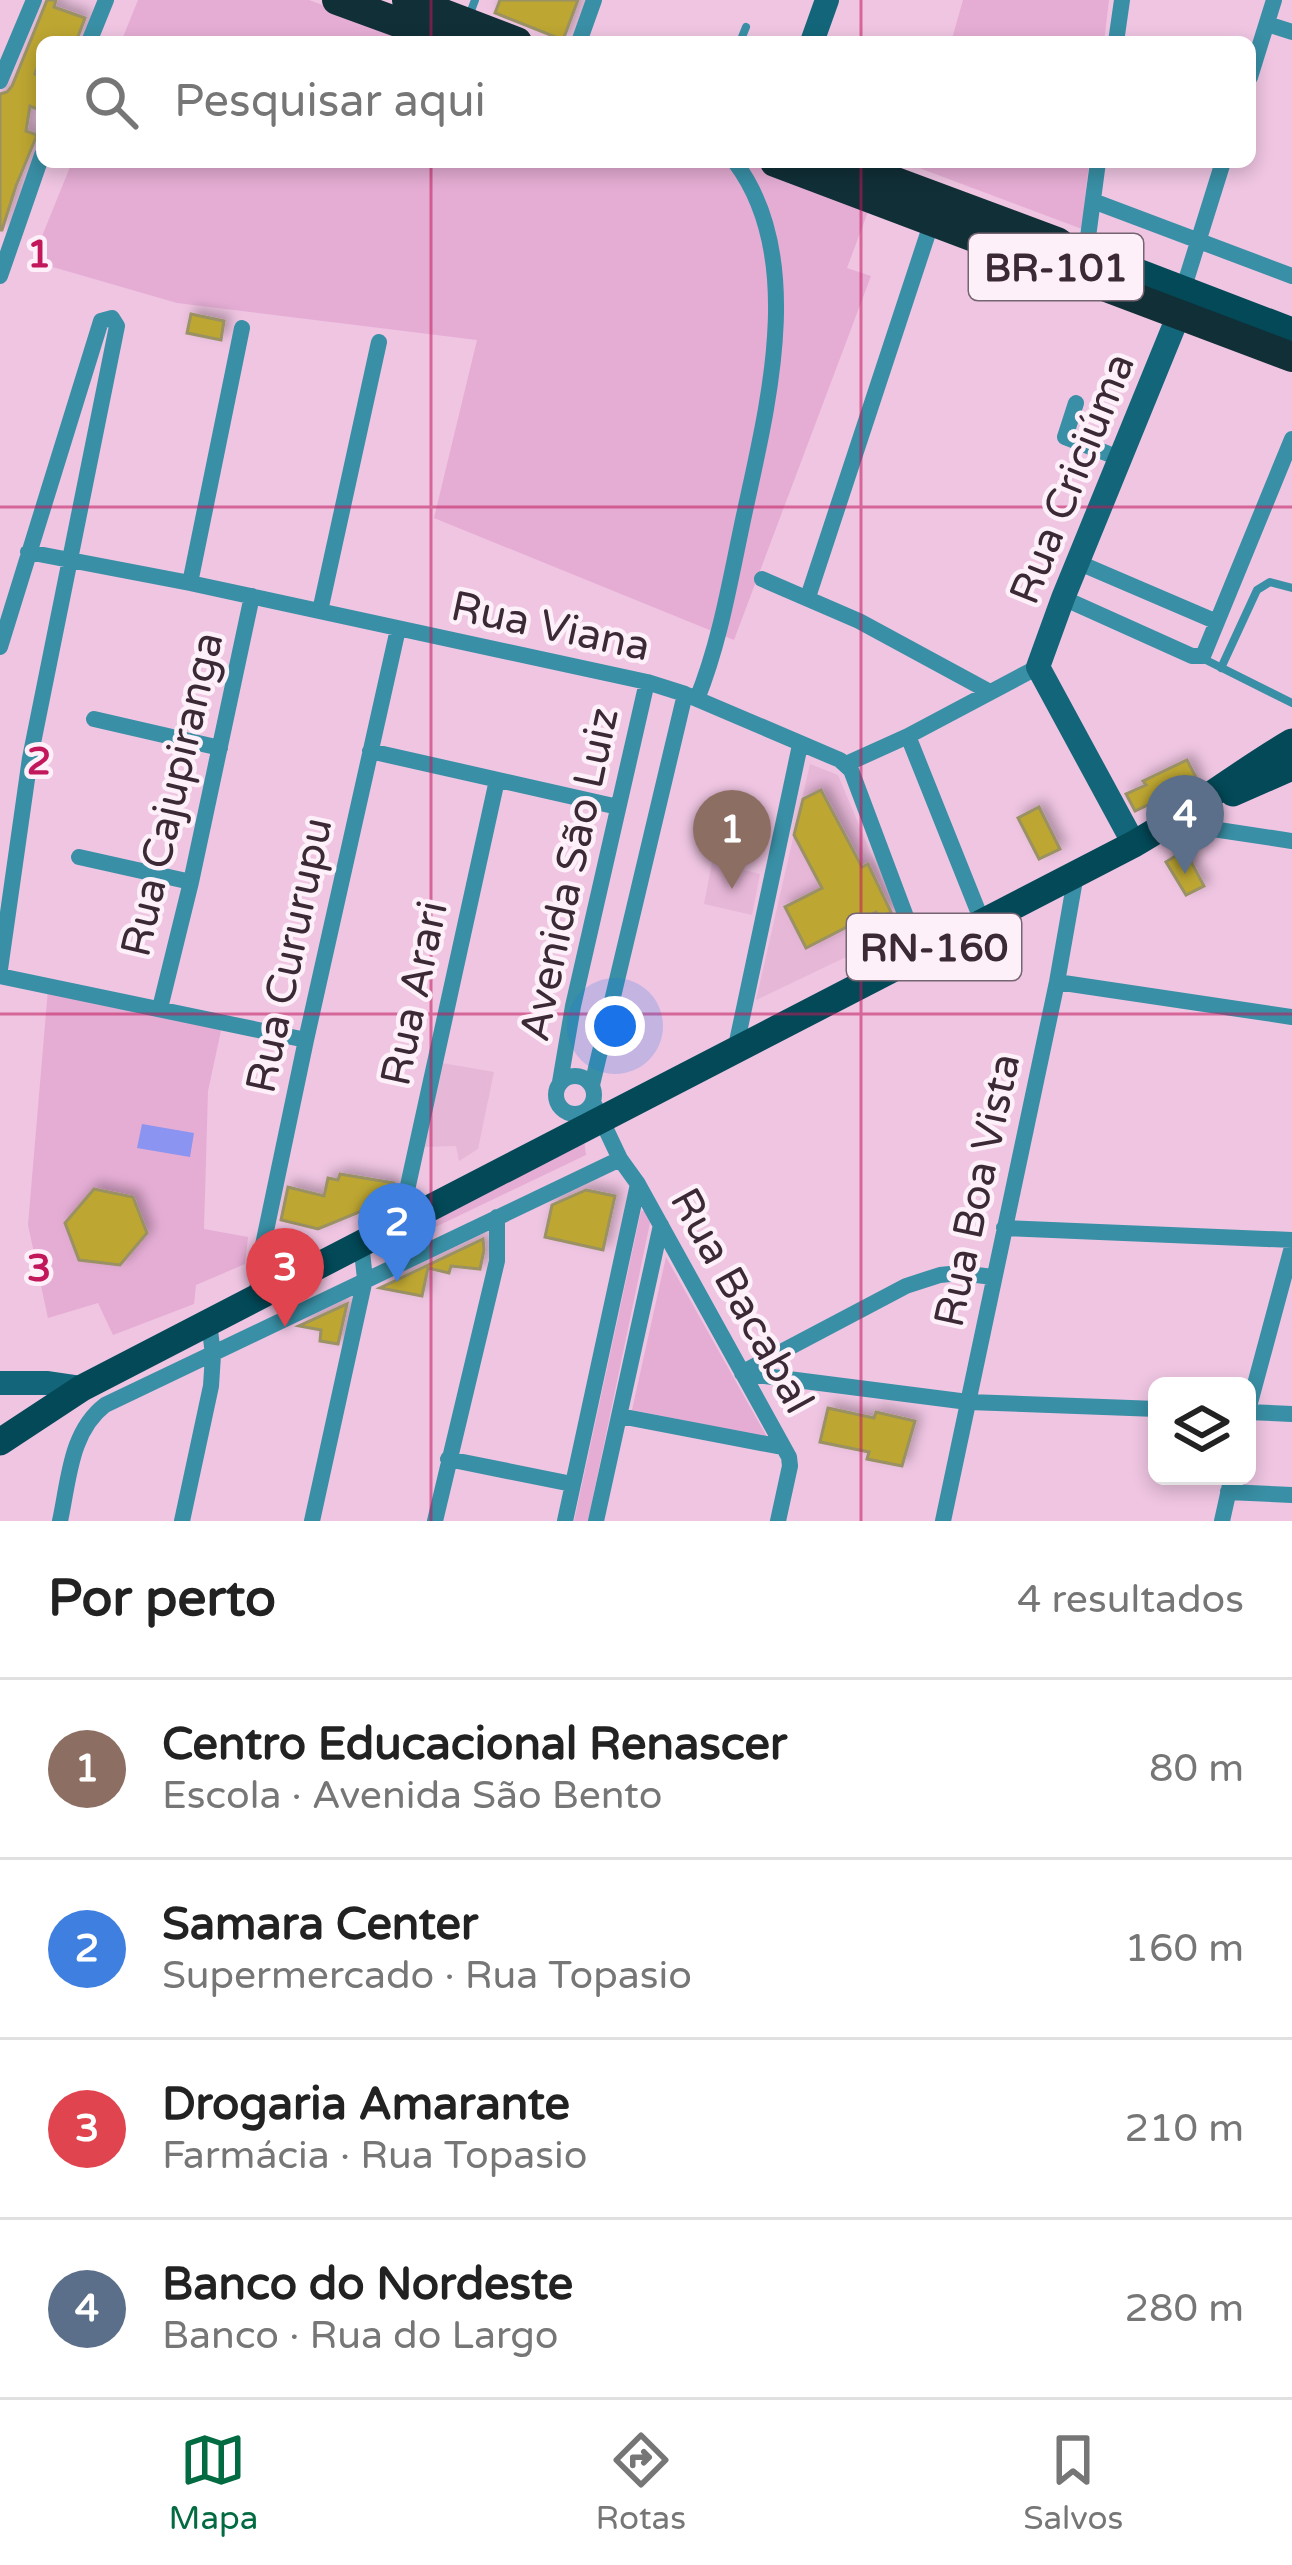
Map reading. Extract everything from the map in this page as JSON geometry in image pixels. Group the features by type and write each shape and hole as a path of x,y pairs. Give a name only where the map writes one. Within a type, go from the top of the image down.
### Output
{"highway":[{"path":"337,0 464,22"},
{"path":"407,0 501,36"},
{"name":"BR-101","path":"792,168 932,221 1064,253"},
{"name":"BR-101","path":"857,168 1064,253 1292,360"},
{"name":"BR-101","path":"1180,305 1292,342"}],"main road":[{"name":"BR-101","path":"1180,305 1292,331"},
{"name":"RN-160","path":"0,1442 82,1388 559,1141 595,1102 735,1052 1134,844 1292,742"},
{"name":"RN-160","path":"1181,816 1292,767"}],"street":[{"path":"0,81 34,0"},
{"path":"91,36 106,0"},
{"path":"581,36 594,0"},
{"path":"814,36 827,0"},
{"path":"1117,36 1122,0"},
{"path":"1256,58 1274,0"},
{"path":"1267,24 1292,32"},
{"path":"0,276 37,168"},
{"name":"Avenida São Luiz","path":"595,1102 691,696 713,660 764,422 774,344 771,243 755,194 739,168"},
{"path":"1064,253 1093,201 1097,168"},
{"path":"1180,305 1221,168"},
{"path":"1093,201 1292,276"},
{"path":"808,597 932,221"},
{"name":"Rua Criciúma","path":"1038,667 1180,305"},
{"path":"0,646 101,321 109,317 117,326 30,758 0,972 306,1040"},
{"path":"190,583 242,328"},
{"path":"320,611 379,342"},
{"path":"1076,403 1066,438 1119,458"},
{"path":"1063,598 1200,658 1292,439"},
{"name":"Rua Viana","path":"28,552 647,682 691,696 846,764"},
{"path":"1077,562 1217,622"},
{"path":"762,579 859,621 990,692"},
{"name":"Rua Cajupiranga","path":"160,1008 252,596"},
{"name":"Rua Cururupu","path":"256,1298 306,1040 398,629"},
{"path":"920,954 846,764 1038,667 1134,844"},
{"name":"Avenida São Luiz","path":"560,1082 647,682"},
{"path":"94,719 220,748"},
{"path":"908,736 982,921"},
{"path":"735,1052 800,745"},
{"path":"370,751 618,806"},
{"name":"Rua Arari","path":"400,1222 496,780"},
{"path":"1181,816 1292,841"},
{"path":"80,857 191,883"},
{"name":"Rua Boa Vista","path":"943,1521 1076,874"},
{"path":"1057,982 1292,1017"},
{"path":"559,1141 556,1092 560,1082 577,1076 595,1102 582,1113 560,1108"},
{"name":"Rua Bacabal","path":"595,1102 620,1159 789,1456 778,1521"},
{"path":"60,1521 79,1438 87,1420 105,1405 620,1159"},
{"path":"565,1521 638,1184"},
{"path":"435,1521 497,1261 497,1217"},
{"path":"596,1521 661,1225"},
{"path":"1004,1228 1292,1243 1256,1379"},
{"path":"312,1521 365,1279 361,1242"},
{"path":"742,1373 906,1286 940,1275 993,1276"},
{"path":"182,1521 211,1386 209,1322"},
{"path":"742,1373 968,1402 1148,1409"},
{"path":"0,1383 82,1388"},
{"path":"1256,1413 1292,1414"},
{"path":"620,1416 782,1447"},
{"path":"448,1460 572,1484"},
{"path":"1222,1521 1230,1485"},
{"path":"1236,1485 1292,1495"}],"lane":[{"path":"743,36 746,28"},
{"path":"1221,668 1257,590 1270,582 1292,589"},
{"path":"1200,658 1292,703"}],"shaded area":[{"path":"138,0 309,0 406,36 123,36"},
{"path":"963,0 1109,0 1105,36 953,36"},
{"path":"70,168 760,168 869,209 847,268 871,276 734,640 434,518 477,340 177,303 32,261"},
{"path":"919,168 1088,168 1082,229"},
{"path":"810,764 838,775 902,927 756,1000"},
{"path":"712,862 760,874 752,915 704,904"},
{"path":"48,989 222,1026 208,1091 204,1229 248,1237 245,1264 196,1285 194,1304 113,1335 98,1303 48,1318 28,1225"},
{"path":"442,1063 494,1072 478,1149 459,1161 456,1146 422,1147"},
{"path":"584,1139 586,1155 379,1254 377,1244"},
{"path":"641,1211 649,1211 651,1218 588,1521 574,1521"},
{"path":"666,1257 767,1437 632,1410"}],"water":[{"path":"142,1124 194,1133 190,1157 137,1148"}],"building":[{"path":"47,0 56,0 54,7 85,18 78,36 36,36 36,108 30,106 26,131 36,137 0,230 0,94 12,86"},
{"path":"500,0 578,0 564,36 553,36 495,13"},
{"path":"191,314 224,321 221,340 187,333"},
{"path":"1187,760 1198,781 1135,811 1126,794"},
{"path":"821,790 862,867 868,864 891,912 879,918 876,912 806,948 785,907 822,888 794,835 803,799"},
{"path":"1039,807 1060,849 1039,859 1018,818"},
{"path":"1185,850 1204,886 1186,895 1166,862"},
{"path":"340,1174 394,1183 391,1199 318,1229 281,1220 288,1187 324,1196 328,1178 338,1180"},
{"path":"94,1189 133,1197 147,1233 120,1265 79,1260 65,1223"},
{"path":"586,1190 615,1196 603,1250 545,1237 552,1205"},
{"path":"483,1239 480,1269 451,1266 449,1273 428,1268 422,1296 380,1288"},
{"path":"347,1304 338,1344 320,1341 321,1330 299,1326"},
{"path":"828,1408 915,1421 902,1466 867,1459 869,1452 820,1442"}],"place":[{"name":"Banco do Nordeste","path":"1185,874"},
{"name":"Centro Educacional Renascer","path":"732,889"},
{"name":"Samara Center","path":"397,1282"},
{"name":"Drogaria Amarante","path":"285,1327"}]}
